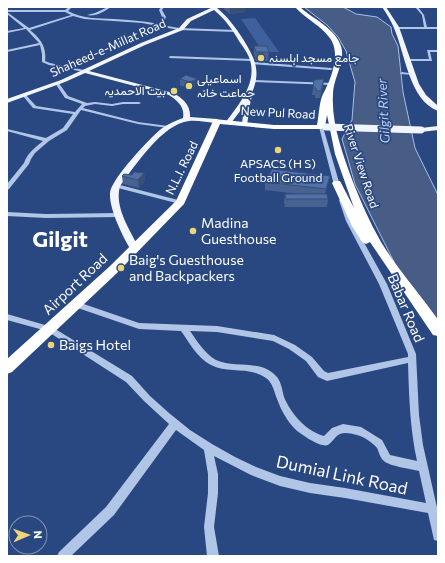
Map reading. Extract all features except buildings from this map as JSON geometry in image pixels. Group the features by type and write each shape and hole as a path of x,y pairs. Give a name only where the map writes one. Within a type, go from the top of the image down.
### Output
{"highway":[{"name":"River View Road","path":"297,7 325,29 338,48 331,88 334,138 352,193 371,234 386,259 438,331"},
{"path":"324,127 326,95 331,88"},
{"path":"218,121 229,122"},
{"name":"N.L.I. Road","path":"161,220 180,202 218,121"},
{"name":"New Pul Road","path":"229,122 274,127 324,127"},
{"path":"337,184 365,238 370,245 386,259"},
{"name":"Airport Road","path":"7,368 134,248 161,220"}],"main road":[{"path":"384,7 390,15 396,28 413,74 424,96 438,109"},
{"path":"215,8 230,21 253,62 253,81 244,107 245,124"},
{"name":"Shaheed-e-Millat Road","path":"7,101 57,83 114,59 166,34 181,29 190,20 215,8"},
{"path":"83,71 171,94 179,99 187,109 188,113 186,120"},
{"path":"229,122 244,107"},
{"path":"134,248 114,197 116,186 158,135 168,127 180,121 186,120 218,121"},
{"path":"324,127 421,130 438,128"}],"street":[{"path":"66,11 71,7"},
{"path":"80,17 96,14 110,7"},
{"path":"161,26 160,24 164,16 160,10 163,7"},
{"path":"416,7 423,15 426,28"},
{"path":"7,12 66,11 80,17 142,22 181,29 236,31"},
{"path":"7,12 28,29 41,44 44,58 43,61 46,64 83,71"},
{"path":"7,32 28,29 73,15"},
{"path":"396,28 438,28"},
{"path":"7,51 41,44"},
{"path":"408,60 431,60 428,52 438,51"},
{"path":"170,58 253,62 331,69"},
{"path":"402,73 413,74"},
{"path":"253,81 331,88"},
{"path":"57,83 66,97 86,104 95,103 112,105 139,103"},
{"path":"24,95 35,106 76,113"},
{"path":"7,188 27,163 29,156 47,140 65,129 76,113 86,104"},
{"path":"81,109 138,123 168,127"},
{"name":"Babar Road","path":"324,127 337,184 348,221 383,284 407,340 413,359 414,415 418,445 438,536"},
{"path":"7,130 47,140"},
{"path":"7,180 15,178"},
{"path":"116,186 180,202"},
{"path":"7,214 46,216 120,215"},
{"path":"74,304 139,326 218,329 274,338 292,347 309,359 320,374 327,377 413,359"},
{"name":"Dumial Link Road","path":"7,316 49,329 129,379 175,422 208,448 260,473 305,487 432,509"},
{"path":"183,328 207,357 215,363 260,370 270,375 277,384 281,400 294,423 318,440 326,442 335,431 343,428 360,431 379,443 387,458 422,467"},
{"path":"63,556 110,511 175,422"},
{"path":"208,448 213,474 213,494 209,527 213,556"}],"shaded area":[{"path":"255,18 279,52 263,52 241,19"}],"water":[{"name":"Gilgit River","path":"304,7 343,7 356,14 377,17 391,27 392,34 398,46 403,92 415,148 438,195 438,320 395,264 355,184 342,139 352,120 355,82 346,51 338,37 327,25"}],"place":[{"name":"جامع مسجد اہلسنہ","path":"261,58"},
{"name":"اسماعیلی جماعت خانہ","path":"189,86"},
{"name":"بیت الاحمدیہ","path":"174,91"},
{"name":"APSACS (H S) Football Ground","path":"278,150"},
{"name":"Madina Guesthouse","path":"193,231"},
{"name":"Baig's Guesthouse and Backpackers","path":"121,268"},
{"name":"Baigs Hotel","path":"51,345"}],"district":[{"name":"Gilgit","path":"60,239"}]}
